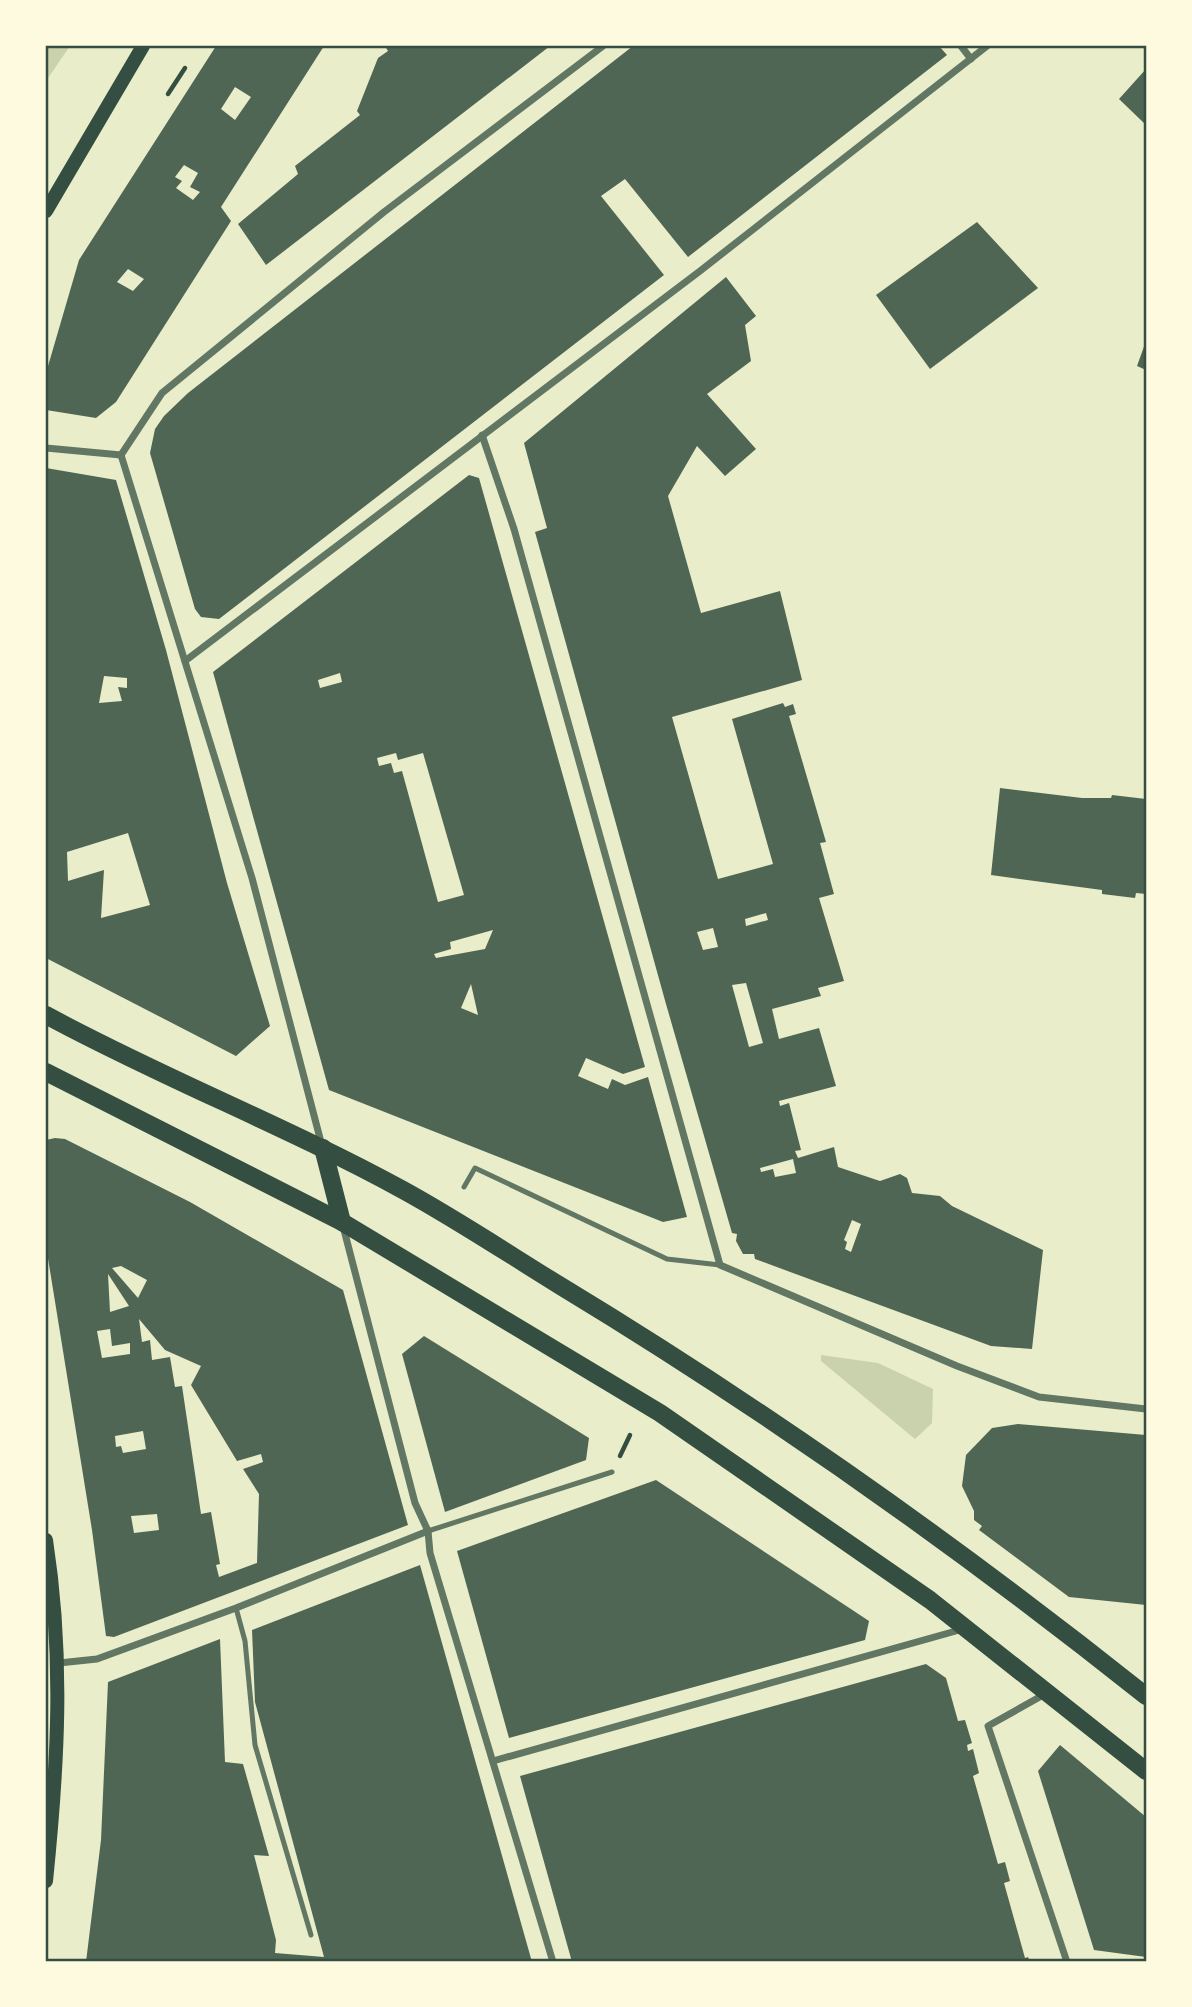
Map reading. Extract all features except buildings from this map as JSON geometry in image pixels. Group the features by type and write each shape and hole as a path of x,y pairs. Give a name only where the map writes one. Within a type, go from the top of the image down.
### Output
{"main road":[{"path":"46,211 143,46"},
{"path":"46,1014 323,1148 406,1192 687,1363 814,1448 1064,1630 1146,1696"},
{"path":"46,1072 342,1222 660,1413 967,1628 1146,1771"},
{"path":"323,1148 342,1222"},
{"path":"46,1540 55,1602 59,1663 58,1744 46,1881"}],"street":[{"path":"121,455 162,393 384,212 603,46"},
{"path":"961,46 971,59"},
{"path":"185,661 700,271 987,46"},
{"path":"481,435 514,528 720,1265 1039,1398 1146,1409"},
{"path":"46,448 121,455"},
{"path":"121,455 252,878 323,1148"},
{"path":"342,1222 415,1503 428,1531 430,1553 553,1962"},
{"path":"59,1663 97,1659 236,1608 428,1531"},
{"path":"493,1761 967,1628"},
{"path":"1049,1691 988,1726 1067,1962"}],"lane":[{"path":"464,1187 475,1168 667,1259 720,1265"},
{"path":"428,1531 612,1472"},
{"path":"236,1608 245,1641 253,1736 311,1935"}],"path":[{"path":"168,94 185,68"}],"green space":[{"path":"46,46 70,46 46,81"},
{"path":"821,1355 878,1363 933,1389 932,1423 915,1439 821,1361"}]}
